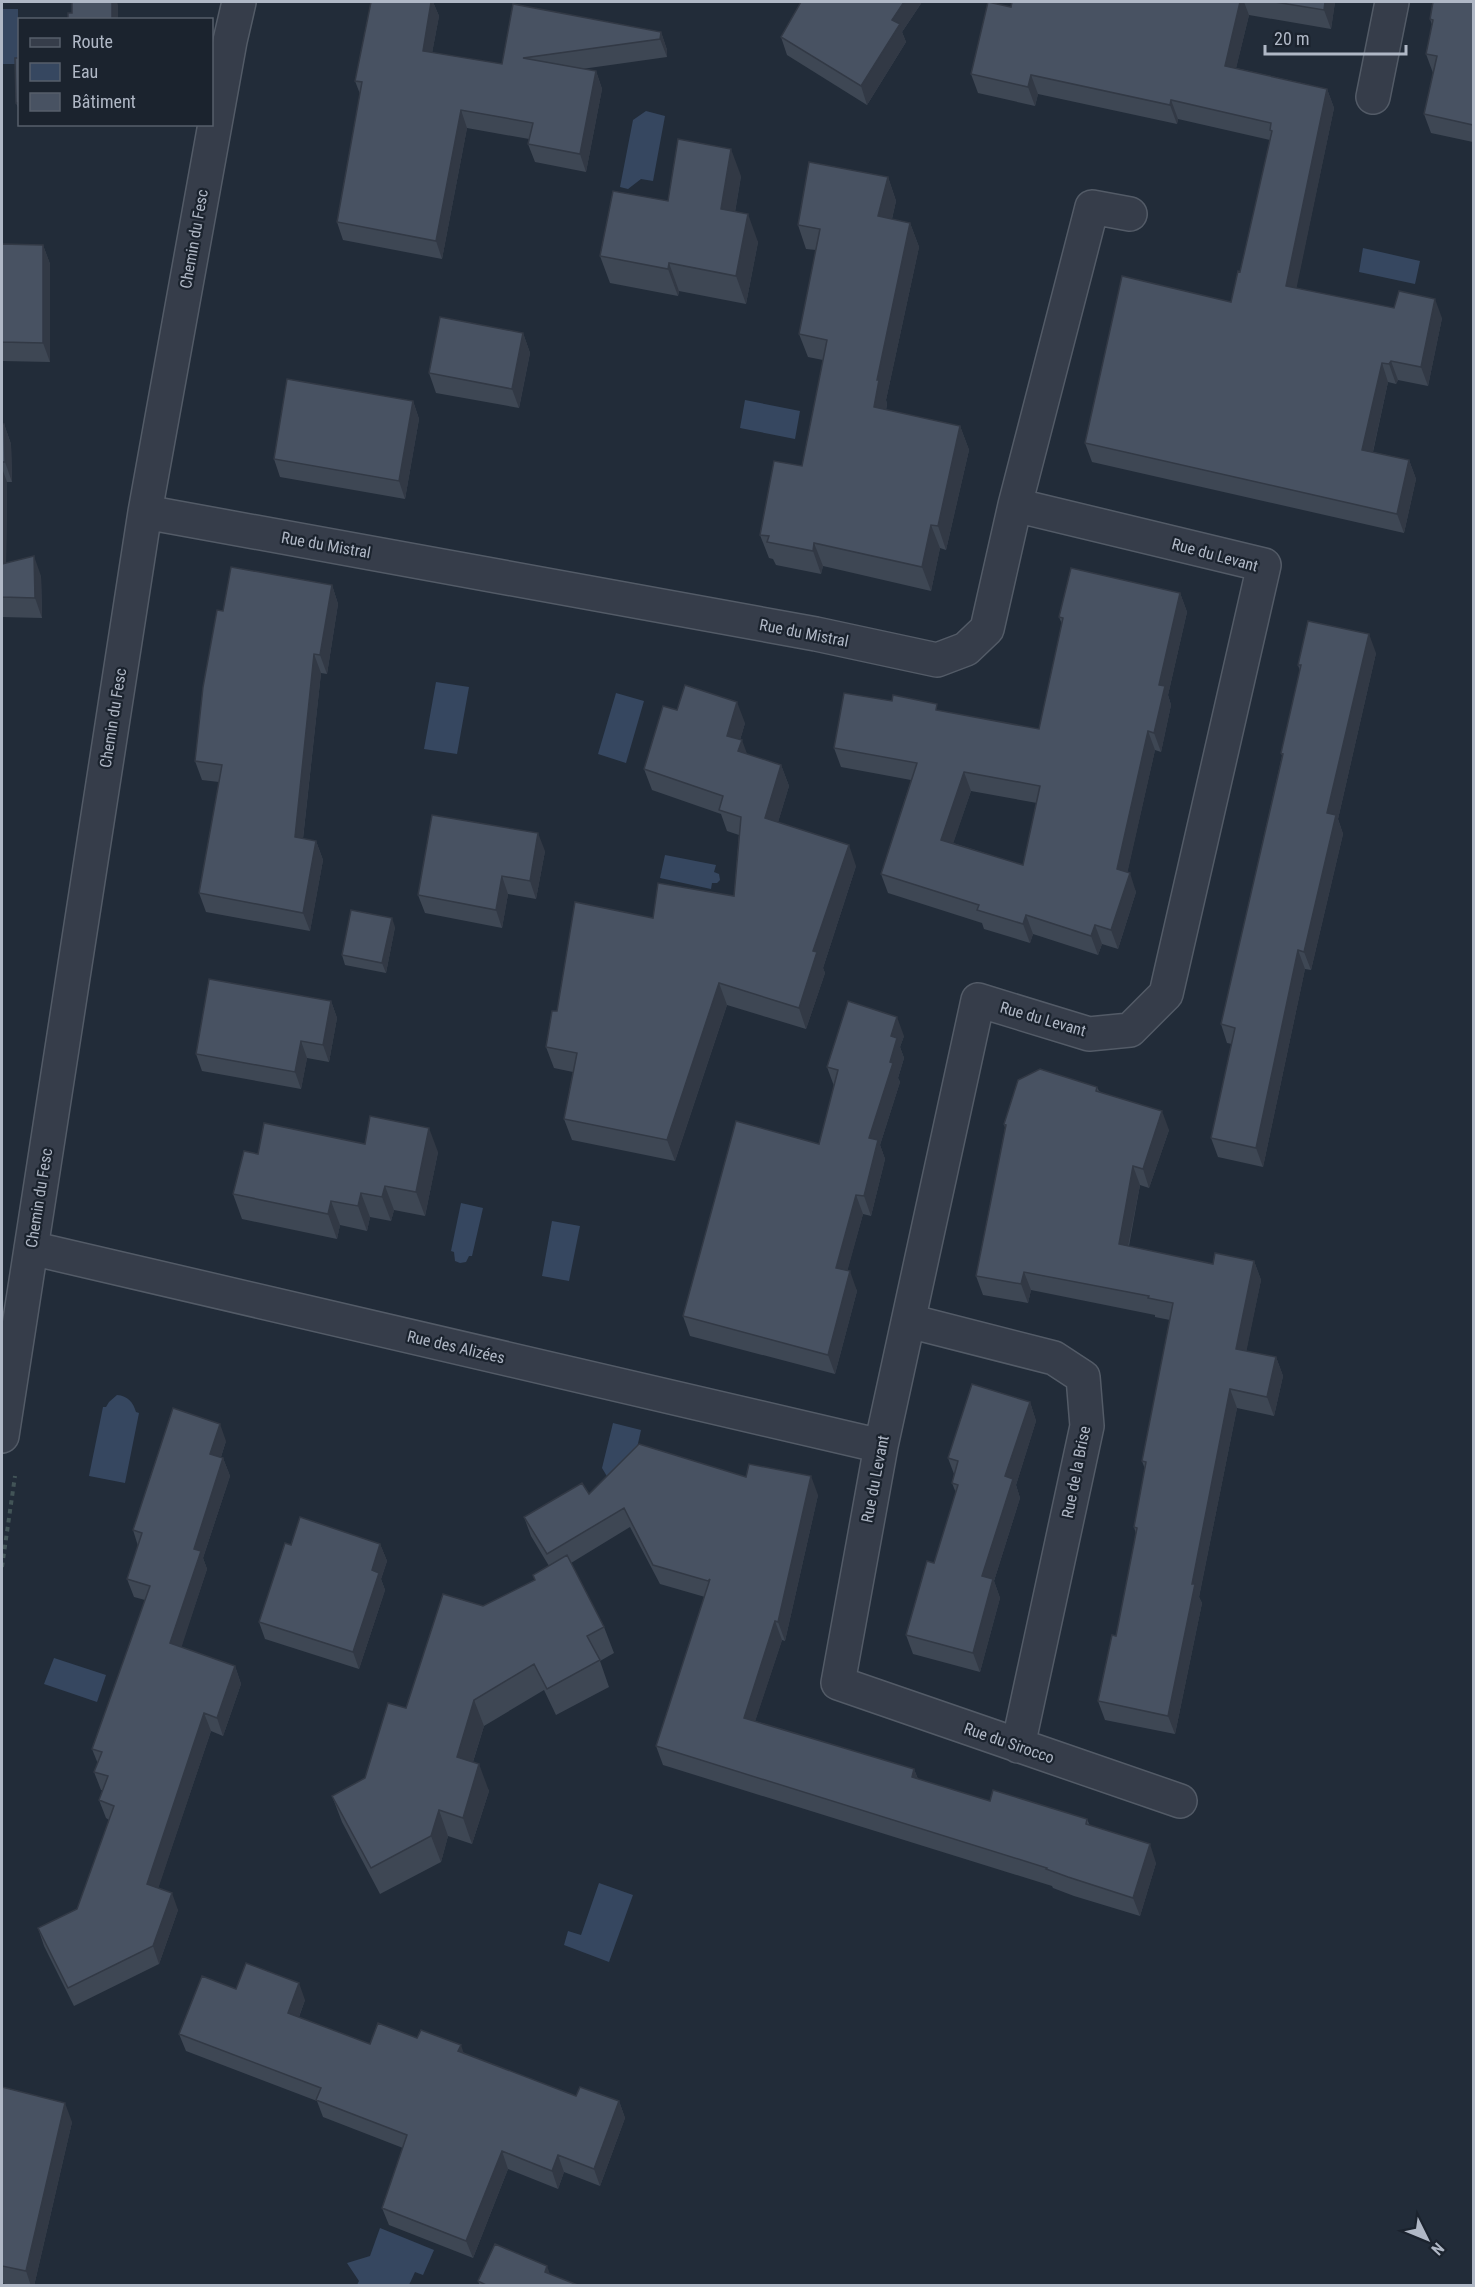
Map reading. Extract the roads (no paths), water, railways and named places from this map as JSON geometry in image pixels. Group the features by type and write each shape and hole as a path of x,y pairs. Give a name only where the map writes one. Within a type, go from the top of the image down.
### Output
{"street":[{"name":"Chemin du Fesc","path":"2,1436 145,512 239,2"},
{"path":"1372,97 1392,2"},
{"name":"Rue du Mistral","path":"145,512 816,634 937,660 966,649 987,629 1015,505 1092,207 1130,214"},
{"name":"Rue du Levant","path":"838,1683 881,1446 978,1000 1089,1034 1130,1030 1166,994 1264,565 1015,505"},
{"name":"Rue des Alizées","path":"31,1248 881,1446"},
{"name":"Rue de la Brise","path":"909,1321 1054,1358 1083,1377 1087,1426 1018,1746"},
{"name":"Rue du Sirocco","path":"838,1683 1180,1801"}],"water":[{"path":"2,9 18,9 18,64 2,64"},
{"path":"646,111 665,116 653,181 641,179 628,189 620,187 633,120"},
{"path":"1363,248 1420,261 1415,284 1359,272"},
{"path":"745,400 800,411 795,439 740,428"},
{"path":"436,682 469,687 457,754 424,749"},
{"path":"616,693 644,701 626,763 598,754"},
{"path":"665,855 716,865 714,872 719,874 720,880 712,883 711,889 660,878"},
{"path":"461,1203 483,1208 472,1256 469,1256 466,1262 460,1263 455,1261 454,1252 451,1251"},
{"path":"552,1221 580,1226 569,1281 542,1276"},
{"path":"117,1395 130,1400 136,1412 139,1413 125,1483 89,1476 103,1407 106,1407"},
{"path":"613,1423 641,1430 631,1475 614,1488 602,1468"},
{"path":"54,1658 106,1675 97,1702 44,1684"},
{"path":"599,1883 633,1895 609,1962 564,1945 568,1931 581,1935"},
{"path":"380,2228 434,2250 423,2275 415,2272 409,2285 357,2285 359,2281 347,2263 370,2256"}]}
